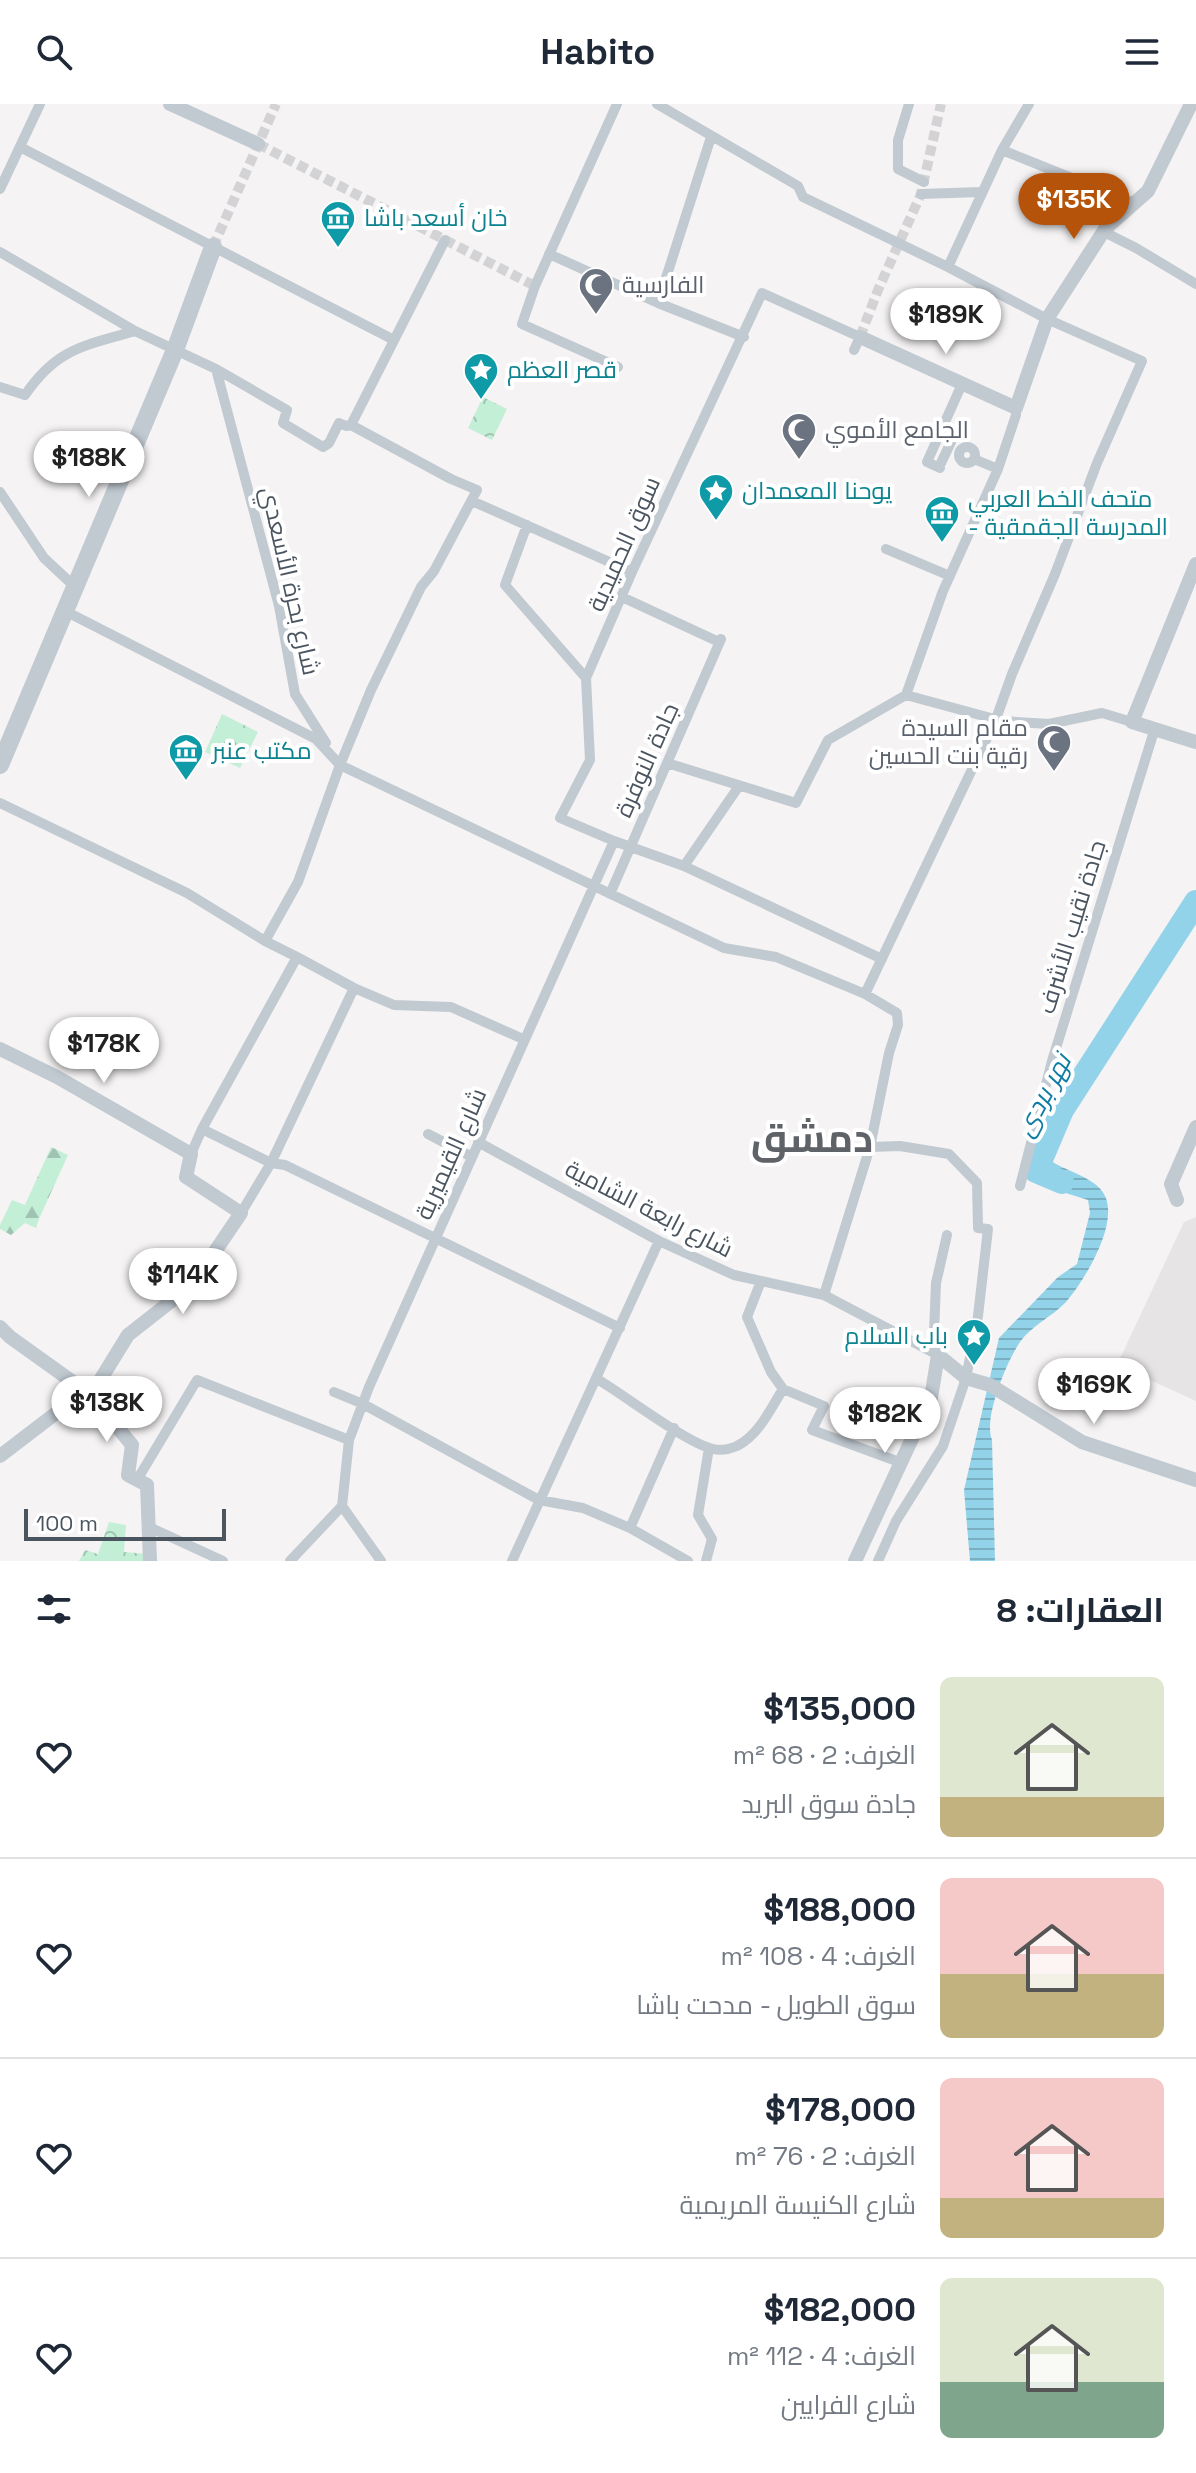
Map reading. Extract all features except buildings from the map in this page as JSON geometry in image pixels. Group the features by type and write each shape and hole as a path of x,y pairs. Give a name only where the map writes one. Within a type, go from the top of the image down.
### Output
{"street":[{"path":"0,189 40,104"},
{"path":"170,104 258,144"},
{"path":"617,104 549,254 522,324 618,367"},
{"path":"657,104 798,186 803,197 1047,319 1142,361 1097,463 996,719 865,994"},
{"path":"909,104 898,140 898,169 924,182"},
{"path":"948,267 981,192 1029,104"},
{"path":"667,763 796,803 828,740 906,695 950,576 998,469 1047,319 1105,229 1148,191 1191,104"},
{"path":"658,303 711,137"},
{"path":"20,147 394,340"},
{"path":"1002,150 1134,203"},
{"path":"921,194 981,192"},
{"path":"1105,229 1108,234 1196,284"},
{"path":"351,425 445,240"},
{"path":"0,765 175,350 213,247"},
{"path":"0,252 135,331 216,369 287,410 283,423 323,447 329,443 339,423 351,425 458,483 477,490 434,571 421,587 371,690 298,882 265,941"},
{"path":"549,254 743,337"},
{"name":"سوق الحميدية","path":"614,841 560,818 590,760 586,678 762,293 857,344"},
{"path":"0,387 25,395 41,371 67,351 135,331"},
{"path":"857,344 1016,408"},
{"name":"شارع بحرة الأسعدي","path":"216,369 279,606 295,694 340,765"},
{"path":"962,384 927,462 940,466 950,444 960,452 966,447 971,448 974,459 998,469"},
{"path":"0,492 44,558 74,586"},
{"path":"472,501 632,572"},
{"path":"527,525 505,585 586,678"},
{"path":"886,549 950,576"},
{"path":"1132,722 1196,564"},
{"name":"جادة النوفرة","path":"610,894 720,640 622,597"},
{"path":"65,611 316,739 340,765 724,948 776,957 865,994 897,1013 898,1025 889,1053 870,1147 824,1295"},
{"path":"906,695 996,719 1049,724 1102,713 1196,742"},
{"name":"جادة نقيب الأشرف","path":"1020,1186 1052,1061 1155,728"},
{"path":"684,866 739,786"},
{"path":"0,803 187,893 265,941 354,988 394,1005 451,1007 523,1039"},
{"path":"593,885 614,841 684,866 882,959"},
{"name":"شارع القيميرية","path":"342,1506 349,1440 363,1404 593,885"},
{"path":"241,1213 186,1177 191,1154 297,957"},
{"path":"91,1395 128,1335 193,1284 241,1213 271,1163 354,988"},
{"path":"0,1049 57,1077 88,1098 191,1154"},
{"path":"1177,1200 1171,1184 1196,1127"},
{"path":"202,1129 271,1163 285,1165 620,1328"},
{"path":"428,1134 472,1157"},
{"name":"شارع رابعة الشامية","path":"478,1142 659,1241 734,1275 824,1295 938,1355"},
{"path":"870,1147 900,1146 949,1154 977,1183 978,1228 988,1229 978,1316 966,1378 943,1446 896,1521 878,1561"},
{"path":"855,1561 931,1398 939,1334 934,1333 936,1283 947,1235"},
{"path":"512,1561 659,1241"},
{"path":"761,1281 747,1317 764,1360 783,1389 824,1406 812,1430 902,1463"},
{"path":"0,1327 91,1395 132,1445 128,1475 147,1485 150,1561"},
{"path":"938,1355 966,1378 990,1385 1082,1442 1196,1480"},
{"path":"597,1379 709,1448 722,1450 739,1445 759,1427 783,1389"},
{"path":"137,1480 197,1380 349,1440"},
{"path":"1,1454 40,1428 64,1407 76,1383"},
{"path":"334,1392 363,1404 539,1500 583,1508 630,1528 688,1561"},
{"path":"630,1528 674,1428"},
{"path":"706,1561 712,1539 698,1515 709,1448"},
{"path":"290,1561 342,1506 381,1561"},
{"path":"149,1527 223,1561"}],"shaded area":[{"path":"1196,1217 1196,1401 1117,1365 1184,1222"}],"green space":[{"path":"483,397 507,409 492,440 468,428"},
{"path":"222,714 258,732 240,768 205,752"},
{"path":"51,1147 68,1155 36,1228 25,1223 11,1235 0,1229 0,1225 12,1200 25,1205"},
{"path":"109,1522 126,1525 124,1552 149,1554 150,1561 79,1561 85,1550 98,1554"}],"water":[{"path":"1047,1145 1050,1160 1091,1181 1102,1191 1108,1217 1099,1248 1083,1279 1066,1302 1025,1336 1003,1376 993,1404 990,1430 995,1561 970,1561 964,1490 999,1338 1058,1277 1077,1264 1090,1213 1088,1200 1037,1184 1036,1171"}],"waterway":[{"name":"نهر بردى","path":"1062,1182 1036,1171 1062,1110 1196,902"}],"tunnel":[{"path":"213,247 276,104"},
{"path":"860,337 921,194 941,104"},
{"path":"258,144 535,286"}],"place":[{"name":"خان أسعد باشا","path":"338,249"},
{"name":"الفارسية","path":"596,316"},
{"name":"قصر العظم","path":"481,401"},
{"name":"الجامع الأموي","path":"799,461"},
{"name":"يوحنا المعمدان","path":"716,522"},
{"name":"متحف الخط العربي - المدرسة الجقمقية","path":"942,544"},
{"name":"مقام السيدة رقية بنت الحسين","path":"1054,773"},
{"name":"مكتب عنبر","path":"186,782"},
{"name":"باب السلام","path":"974,1367"}],"district":[{"name":"دمشق","path":"812,1138"}]}
